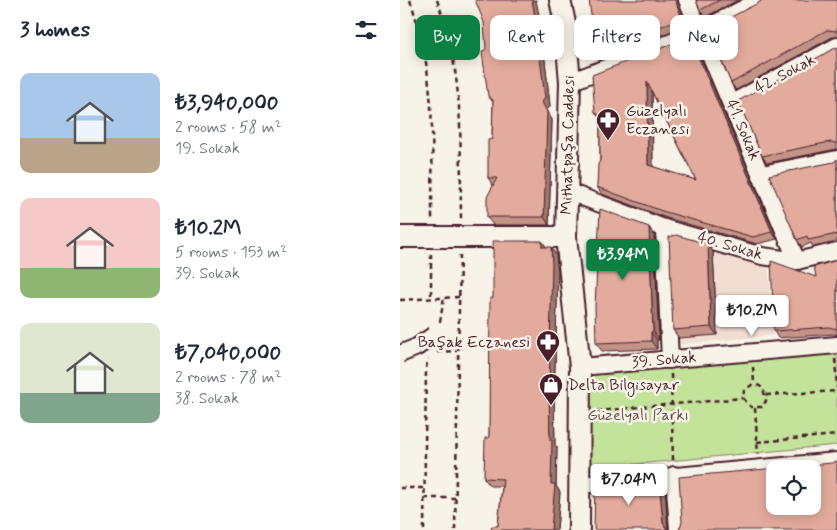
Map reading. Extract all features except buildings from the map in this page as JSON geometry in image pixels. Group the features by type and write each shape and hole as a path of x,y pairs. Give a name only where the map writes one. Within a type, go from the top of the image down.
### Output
{"main road":[{"name":"Mithatpaşa Caddesi","path":"560,0 565,23 570,82 569,192 566,237 580,367 579,530"},
{"path":"400,237 566,237"}],"street":[{"name":"41. Sokak","path":"687,0 693,15"},
{"path":"731,15 760,0"},
{"path":"570,82 670,43"},
{"name":"42. Sokak","path":"732,102 837,46"},
{"name":"41. Sokak","path":"713,60 797,261"},
{"path":"762,174 837,159"},
{"name":"40. Sokak","path":"569,192 664,228 762,256 797,261 837,251"},
{"path":"664,228 670,360"},
{"path":"400,354 417,347 434,335"},
{"name":"39. Sokak","path":"580,367 836,345"},
{"path":"579,485 837,461"},
{"path":"674,475 678,530"}],"path":[{"path":"410,0 428,65 432,96 431,297"},
{"path":"437,0 450,36 460,99 461,238 454,530"},
{"path":"434,335 442,316 444,297"},
{"path":"400,300 459,297"},
{"path":"766,395 837,389 836,345"},
{"path":"424,530 426,368 429,352 457,351"},
{"path":"752,353 754,383"},
{"path":"670,360 674,475"},
{"path":"754,383 763,388 766,395 762,407 756,408 745,403 743,398 744,391 754,383"},
{"path":"579,423 593,411 743,398"},
{"path":"756,408 758,467"},
{"path":"757,442 837,435"},
{"path":"400,488 424,488"},
{"path":"424,498 454,498"}],"shaded area":[{"path":"669,235 768,262 774,335 673,345"}],"green space":[{"name":"Güzelyalı Parkı","path":"837,349 837,445 585,469 586,370"}],"place":[{"name":"Güzelyalı Eczanesi","path":"608,141"},
{"name":"Başak Eczanesi","path":"548,363"},
{"name":"Delta Bilgisayar","path":"551,406"}]}
